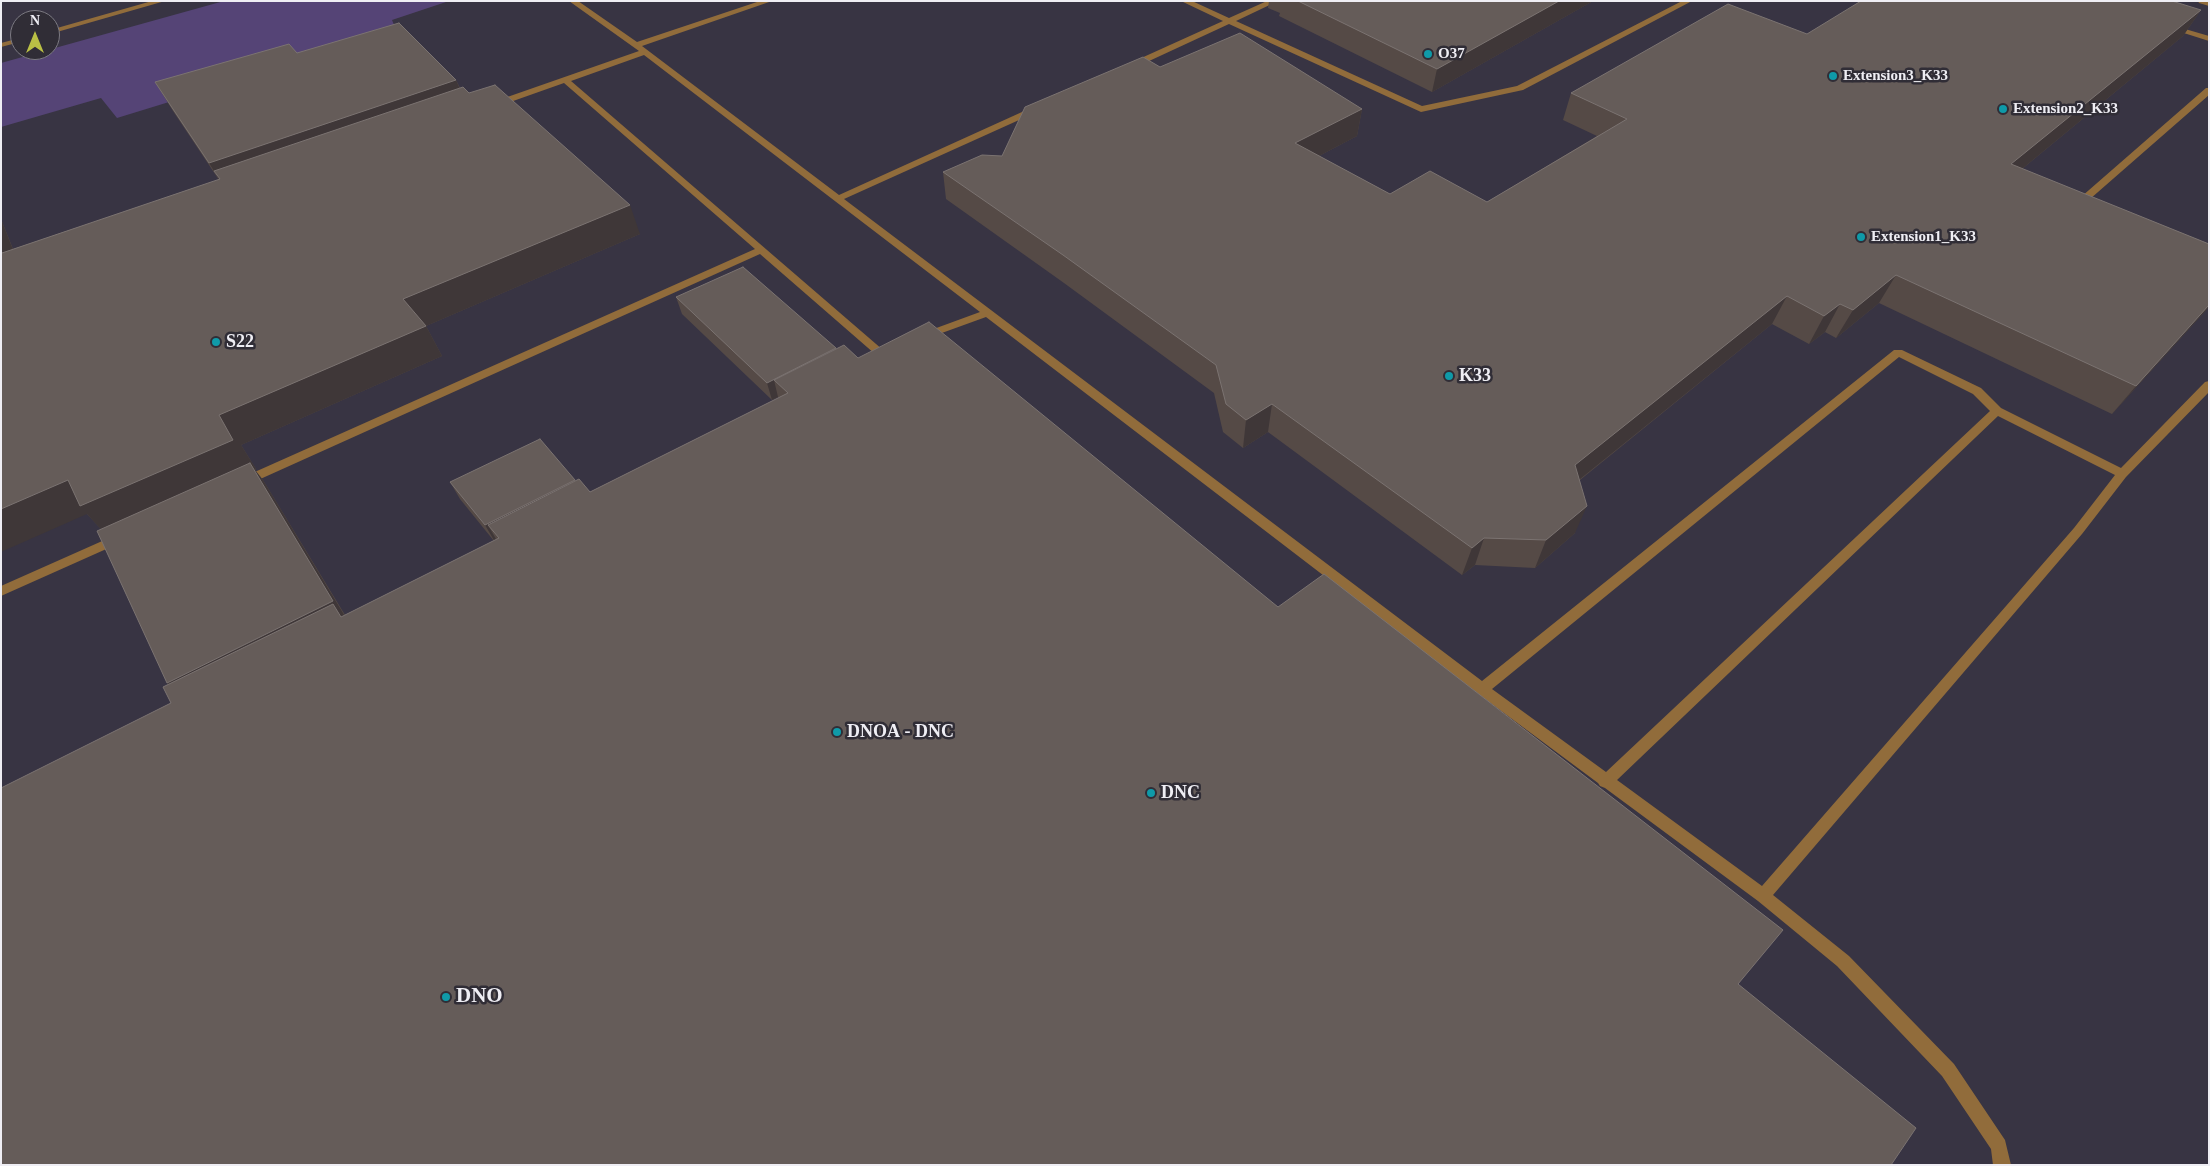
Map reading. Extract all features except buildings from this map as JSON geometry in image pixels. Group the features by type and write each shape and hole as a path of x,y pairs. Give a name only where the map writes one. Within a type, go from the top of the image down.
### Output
{"street":[{"path":"60,29 161,1"},
{"path":"573,1 640,48 1605,782 1763,896 1843,961 1948,1070 1999,1146 2002,1165"},
{"path":"490,106 565,80 640,48 768,1"},
{"path":"1185,1 1421,109 1520,88 1688,1"},
{"path":"1119,71 1274,1"},
{"path":"2202,1 2209,4"},
{"path":"2167,25 2209,40"},
{"path":"565,80 879,353"},
{"path":"2102,208 2084,199 2209,90"},
{"path":"837,198 1046,104"},
{"path":"236,486 761,250"},
{"path":"915,339 987,312"},
{"path":"1482,689 1898,352 1977,391 1997,411 2122,474"},
{"path":"1763,896 2078,531 2122,474 2209,385"},
{"path":"1605,782 1997,411"},
{"path":"1,591 128,534"}],"shaded area":[{"path":"1,1 2209,1 2209,1165 1,1165"},
{"path":"224,1 449,1 392,20 397,32 117,118 101,98 1,127 1,63 12,60 60,60 60,47"}],"place":[{"name":"O37","path":"1428,54"},
{"name":"Extension3_K33","path":"1833,76"},
{"name":"Extension2_K33","path":"2003,109"},
{"name":"Extension1_K33","path":"1861,237"},
{"name":"S22","path":"216,342"},
{"name":"K33","path":"1449,376"},
{"name":"DNOA - DNC","path":"837,732"},
{"name":"DNC","path":"1151,793"},
{"name":"DNO","path":"446,997"}]}
